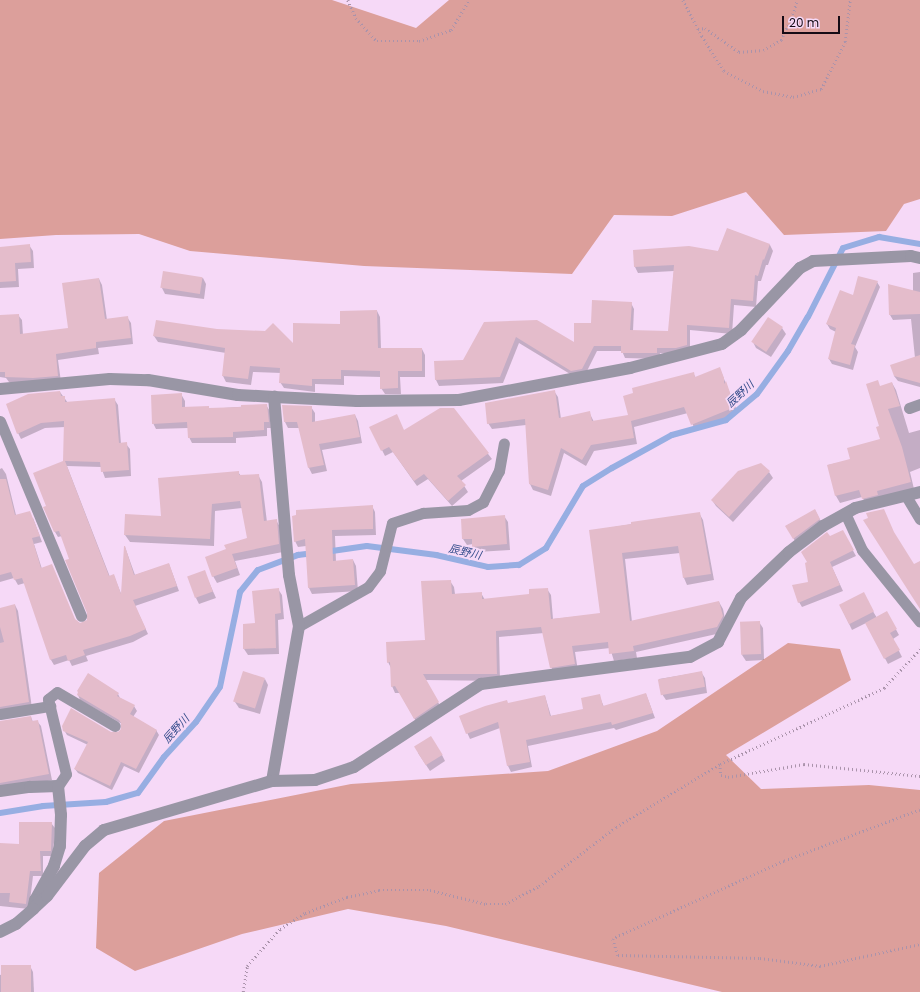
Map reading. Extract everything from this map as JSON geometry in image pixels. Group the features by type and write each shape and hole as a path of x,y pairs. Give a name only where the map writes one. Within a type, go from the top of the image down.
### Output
{"street":[{"path":"0,389 118,379 148,380 238,395 357,401 458,400 630,368 722,344 740,330 800,268 813,261 848,258 911,256 920,258"},
{"path":"272,781 299,626 289,575 274,397"},
{"path":"0,932 16,924 47,896 85,846 104,830 272,781 315,780 354,767 481,684 690,657 718,642 741,598 789,552 823,526 854,508 920,492"},
{"path":"0,791 30,787 58,786 61,814 60,846 54,866 35,900 33,908"}],"lane":[{"path":"0,421 81,616"},
{"path":"299,626 368,586 380,571 388,532 392,523 423,513 468,510 483,502 500,471 504,443"},
{"path":"906,496 920,519"},
{"path":"845,513 862,550 920,622"},
{"path":"58,786 66,774 48,699 57,692 115,726"},
{"path":"0,714 50,706"}],"path":[{"path":"348,0 356,18 377,41 419,41 451,30 470,0"},
{"path":"683,0 698,29 724,71 763,91 793,97 821,89 845,42 850,0"},
{"path":"698,29 705,28 739,52 763,50 782,40 797,0"},
{"path":"243,992 247,966 280,929 305,913 347,897 379,890 430,890 486,904 505,904 539,886 616,827 720,764 884,688 920,649"},
{"path":"720,764 721,775 728,777 804,764 920,776"},
{"path":"920,810 784,861 613,939 618,955 760,958 820,966 920,944"}],"shaded area":[{"path":"0,0 332,0 416,28 449,0 920,0 920,199 904,204 886,231 784,235 746,192 672,216 614,215 572,274 364,266 190,251 139,234 56,235 0,239"},
{"path":"788,643 840,649 851,680 726,755 761,789 869,785 920,790 920,992 722,992 446,926 348,909 242,934 135,971 96,948 99,873 164,821 351,784 548,771 657,731"}],"building":[{"path":"727,228 770,244 764,260 763,259 758,276 755,275 753,301 731,299 729,328 687,325 687,345 676,348 657,348 657,353 621,353 621,346 594,346 582,369 571,371 516,337 500,377 435,380 434,361 463,360 484,322 537,320 574,342 574,323 591,323 592,300 632,302 630,330 668,331 674,265 634,267 633,250 689,246 718,251"},
{"path":"30,244 31,262 15,263 16,281 0,282 0,247"},
{"path":"163,271 203,277 200,294 160,288"},
{"path":"858,276 878,281 851,344 855,345 850,365 828,359 836,328 826,324 840,290 853,295"},
{"path":"99,278 105,319 128,316 131,338 96,342 96,348 56,354 58,376 33,378 5,377 5,372 0,372 0,315 19,314 20,334 68,328 62,283"},
{"path":"888,284 920,292 920,314 889,315"},
{"path":"377,310 378,348 422,348 422,371 398,371 398,388 380,389 380,371 341,370 341,379 312,379 312,386 279,383 280,368 250,366 248,379 222,376 225,348 153,336 156,320 217,329 265,331 273,323 293,343 293,323 340,324 340,311"},
{"path":"768,317 783,327 766,352 751,342"},
{"path":"920,355 920,383 894,376 890,365"},
{"path":"720,367 724,378 724,384 726,381 735,407 691,425 684,407 631,421 634,438 591,445 582,460 561,448 548,490 529,484 525,419 487,424 485,403 555,390 559,418 590,411 592,421 628,415 623,396 633,393 632,388 694,372 695,377"},
{"path":"878,380 880,386 892,382 900,406 888,409 902,447 911,482 877,491 878,495 862,499 859,490 835,496 827,465 850,459 847,448 880,439 876,427 879,426 866,384"},
{"path":"60,391 61,396 65,396 65,402 115,398 119,443 127,442 129,470 101,472 100,462 65,461 109,576 114,574 121,594 125,546 134,575 169,563 177,586 133,600 146,629 130,636 83,650 85,655 68,661 66,655 50,660 22,578 14,580 11,572 0,575 0,479 6,479 15,515 30,511 40,536 32,538 41,568 52,564 75,619 80,623 87,620 87,613 65,560 69,559 59,531 54,532 43,507 46,506 33,473 63,461 64,421 41,423 17,434 6,404 28,394"},
{"path":"182,393 182,407 241,407 241,405 267,404 269,422 264,422 264,430 233,432 233,437 188,438 187,422 152,424 151,395"},
{"path":"282,405 312,406 312,422 355,414 360,437 319,444 324,465 308,468 297,422 284,422"},
{"path":"440,408 454,408 489,453 457,476 466,485 448,501 424,474 414,481 389,447 381,451 369,427 397,414 404,430"},
{"path":"761,463 770,471 729,517 711,500 738,471"},
{"path":"239,471 239,475 259,474 264,521 277,519 279,544 232,554 237,568 212,577 205,557 226,549 224,545 247,538 240,501 212,504 210,539 124,535 125,514 161,516 158,478"},
{"path":"373,505 373,529 332,530 333,561 353,559 355,585 308,588 305,539 294,542 292,516 296,515 296,510"},
{"path":"815,509 820,519 793,539 785,526"},
{"path":"884,509 894,532 914,564 920,561 920,609 863,520 868,518 866,513"},
{"path":"700,512 711,574 683,578 678,546 622,553 630,621 719,601 723,616 717,627 633,646 634,651 609,654 608,642 572,646 575,664 550,668 541,627 496,631 497,674 423,674 439,702 414,719 395,686 391,687 390,662 387,663 386,642 425,640 421,581 451,580 452,594 482,592 482,599 529,594 529,589 548,588 551,619 600,613 589,530"},
{"path":"505,515 507,544 472,547 472,539 462,539 461,519"},
{"path":"843,530 854,550 830,562 840,585 798,603 792,585 808,582 805,563 807,562 801,552 827,532 830,536"},
{"path":"205,570 213,592 195,598 187,576"},
{"path":"279,588 281,613 275,614 276,648 243,649 243,624 255,623 252,591"},
{"path":"864,592 874,612 849,624 839,605"},
{"path":"15,604 29,702 0,707 0,643 4,642 0,627 0,608"},
{"path":"887,611 897,629 890,633 900,650 884,659 865,623"},
{"path":"760,621 761,654 741,655 740,622"},
{"path":"243,671 265,678 255,709 233,701"},
{"path":"702,671 705,687 661,695 658,680"},
{"path":"88,673 119,693 117,696 135,705 130,714 157,730 136,769 121,762 110,786 74,769 88,742 63,731 62,726 71,708 111,732 118,732 121,729 121,723 119,720 77,695 77,691"},
{"path":"646,693 653,713 612,725 611,722 526,740 530,762 507,766 498,722 466,734 459,716 485,706 507,700 508,703 545,695 550,716 583,709 581,698 600,694 603,706"},
{"path":"31,716 32,721 38,720 49,774 0,783 0,721"},
{"path":"431,736 443,755 426,765 414,747"},
{"path":"19,822 52,822 51,851 40,851 41,871 30,871 26,904 9,902 10,893 0,893 0,843 19,844"},
{"path":"1,965 31,965 31,992 1,992"}],"waterway":[{"name":"辰野川","path":"325,552 367,546 436,555 488,567 519,565 546,548 583,486 672,435 726,420 757,394 788,351 808,317 843,248 879,237 920,244"},
{"name":"辰野川","path":"0,813 43,806 106,802 138,793 164,757 196,722 220,687 240,592 258,570 298,555 314,553"}]}
